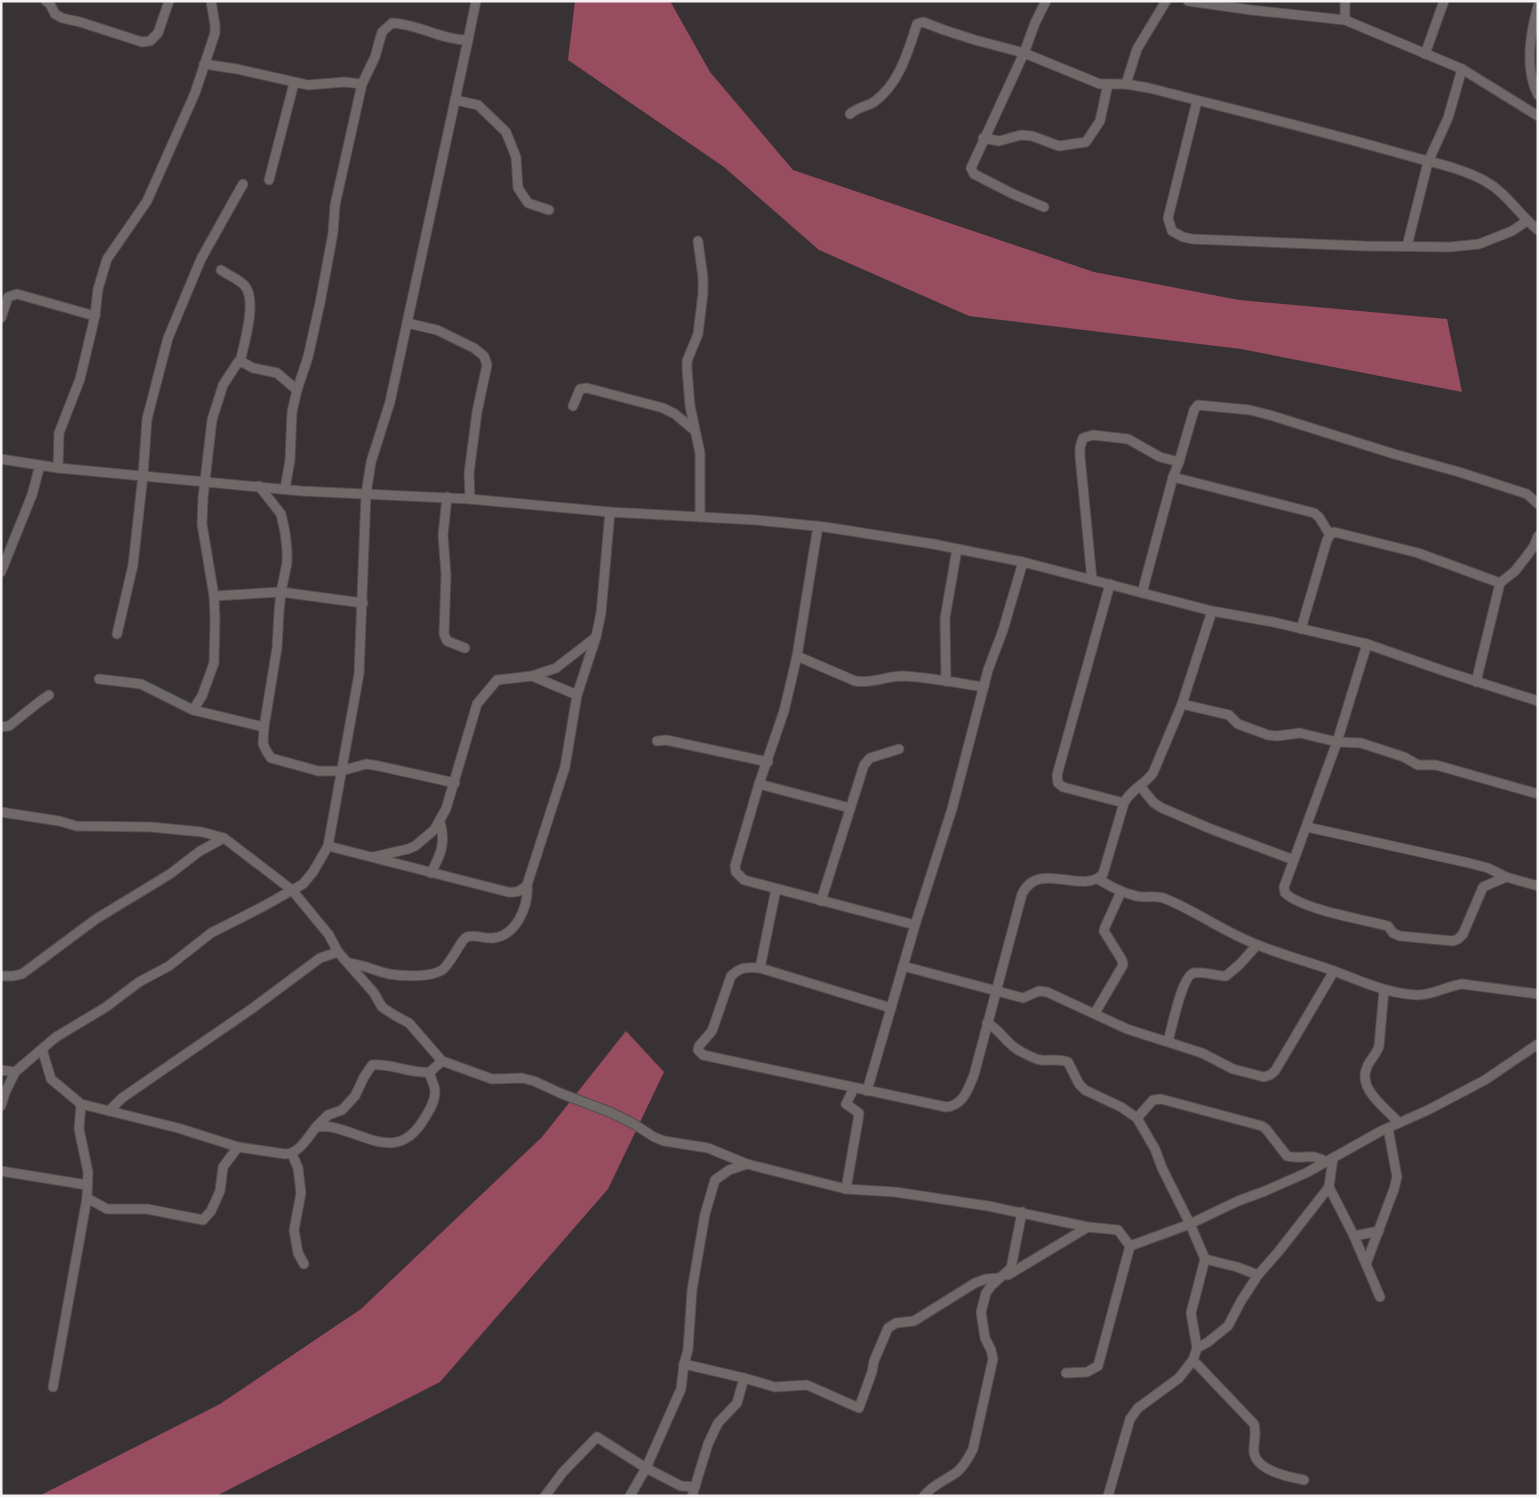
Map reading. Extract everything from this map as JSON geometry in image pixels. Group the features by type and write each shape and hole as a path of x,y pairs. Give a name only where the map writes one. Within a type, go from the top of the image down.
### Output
{"street":[{"path":"46,1 50,4 55,14 62,18 142,42 150,41 158,33 170,1"},
{"path":"1,1106 15,1072 56,1037 106,1007 138,982 169,966 211,933 303,884 313,872 328,846 359,674 366,494 373,451 390,402 476,1"},
{"path":"1044,207 1013,194 971,171 972,164 1046,1"},
{"path":"1126,84 1137,49 1166,1"},
{"path":"1188,1 1345,20 1462,69 1538,116"},
{"path":"1345,20 1346,1"},
{"path":"1425,54 1444,1"},
{"path":"58,468 59,433 80,379 95,316 98,289 107,259 147,201 195,94 214,33 215,24 209,2"},
{"path":"1538,6 1532,28 1530,53 1531,74 1538,95"},
{"path":"850,114 855,109 873,103 888,89 900,71 917,24 920,22 975,40 1024,53 1100,84 1126,84 1149,88 1470,174 1487,182 1510,200 1527,221 1538,230"},
{"path":"285,489 290,460 292,412 296,390 308,357 320,304 333,234 335,205 362,84 375,57 382,32 392,24 422,28 449,39 468,40"},
{"path":"204,64 237,69 308,85 344,82 362,84"},
{"path":"1407,246 1428,162 1448,118 1462,69"},
{"path":"269,180 294,83"},
{"path":"984,138 999,141 1021,134 1059,146 1086,142 1100,121 1108,84"},
{"path":"455,100 478,105 506,132 516,157 518,188 528,203 549,210"},
{"path":"1197,100 1168,218 1172,231 1183,237 1192,239 1366,246 1450,246 1479,244 1512,231 1527,221"},
{"path":"116,634 132,565 143,475 147,419 168,338 201,259 243,184"},
{"path":"698,241 703,293 698,334 687,361 687,369 694,430 700,453 700,517"},
{"path":"193,710 202,696 214,663 214,596 202,530 203,498 212,420 223,385 238,362 240,362 250,313 250,300 245,286 221,270"},
{"path":"1,318 8,297 17,294 95,316"},
{"path":"407,323 437,330 474,348 484,356 487,365 477,412 468,473 470,499"},
{"path":"240,362 253,368 277,373 296,390"},
{"path":"573,406 580,389 587,388 663,408 675,414 694,430"},
{"path":"1142,593 1173,477 1195,407 1200,404 1241,408 1273,416 1527,494 1538,504"},
{"path":"1092,580 1080,456 1083,438 1092,435 1128,439 1160,457 1179,462"},
{"path":"1,459 58,468 285,489 447,497 610,512 818,526 1023,562 1212,611 1301,628 1367,644 1476,682 1538,701"},
{"path":"1,572 32,495 40,465"},
{"path":"1173,477 1314,513 1320,517 1330,535"},
{"path":"259,486 281,514 285,532 287,563 281,592 277,648 264,728 266,752 272,758 318,771 341,771 366,764 454,783"},
{"path":"447,497 443,536 446,575 444,638 465,648"},
{"path":"348,964 357,964 389,974 425,976 441,971 453,959 464,938 468,936 493,938 506,935 520,919 528,892 527,885 565,767 577,695 596,637 601,613 610,512"},
{"path":"818,526 797,656 784,711 759,784 735,866 736,872 744,880 915,925"},
{"path":"1301,628 1327,540 1334,532 1418,553 1500,583"},
{"path":"1476,682 1500,583 1515,571 1536,546 1538,536"},
{"path":"946,681 945,618 957,549"},
{"path":"867,1091 915,925 952,808 988,670 1004,630 1023,562"},
{"path":"1110,584 1057,775 1058,783 1063,787 1124,803"},
{"path":"214,596 281,592 362,603"},
{"path":"891,1008 760,968 741,968 731,976 712,1031 699,1046 698,1050 703,1055 867,1091 952,1107 964,1096 969,1087 1022,894 1026,886 1032,881 1044,879 1090,881 1098,879 1103,874 1124,803 1128,796 1147,781 1153,773 1182,704 1212,611"},
{"path":"370,858 415,846 434,830 440,822 454,783 477,704 497,680 532,676 556,668 596,637"},
{"path":"1367,644 1337,742 1284,890 1292,899 1309,906 1388,926 1393,933 1400,936 1437,940 1458,939 1467,926 1483,887 1506,877"},
{"path":"797,656 864,682 899,676 984,687"},
{"path":"532,676 577,695"},
{"path":"99,679 141,684 193,710 264,728"},
{"path":"1,727 9,726 49,695"},
{"path":"1182,704 1228,715 1238,724 1268,735 1300,734 1337,742 1361,743 1418,765 1436,765 1538,794"},
{"path":"656,741 666,740 768,762"},
{"path":"821,901 866,761 876,755 899,749"},
{"path":"759,784 850,808"},
{"path":"1140,786 1154,803 1162,808 1211,829 1294,860"},
{"path":"1,812 59,821 76,826 151,827 202,832 224,838 292,890 329,935 338,952 374,993 382,1007 394,1016 409,1023 442,1061 492,1078 522,1078 534,1081 612,1113 634,1124 654,1138 708,1148 747,1164 846,1189 895,1192 988,1206 1088,1227 1118,1230 1130,1246"},
{"path":"431,873 441,854 443,833 440,822"},
{"path":"1307,827 1469,863 1488,868 1506,877 1538,886"},
{"path":"1,976 22,974 96,919 170,874 200,851 224,838"},
{"path":"328,846 508,892 516,893 527,885"},
{"path":"1098,879 1122,892 1136,896 1166,898 1257,945 1384,990 1424,995 1453,985 1462,984 1538,994"},
{"path":"760,968 776,889"},
{"path":"1095,1014 1123,965 1122,960 1104,931 1122,892"},
{"path":"1168,1041 1182,989 1189,976 1196,972 1226,976 1257,945"},
{"path":"109,1111 122,1098 250,1010 320,958 338,952"},
{"path":"903,966 1023,998 1039,991 1047,992 1127,1029 1202,1053 1233,1069 1264,1077 1270,1075 1334,971"},
{"path":"1384,990 1379,1046 1377,1053 1366,1068 1364,1080 1368,1090 1399,1123"},
{"path":"987,1024 997,1029 1003,1038 1017,1050 1036,1059 1063,1060 1068,1062 1079,1084 1085,1090 1121,1107 1137,1118 1155,1149 1205,1259 1191,1313 1197,1348 1193,1360 1179,1378 1138,1408 1130,1419 1108,1496"},
{"path":"1130,1246 1190,1224 1238,1201 1306,1173 1388,1128 1428,1110 1485,1080 1538,1044"},
{"path":"42,1049 51,1079 81,1104 178,1128 238,1147 292,1154"},
{"path":"292,1154 316,1126 328,1115 342,1110 355,1096 372,1065 379,1064 421,1073 430,1072 442,1061"},
{"path":"1,1070 15,1072"},
{"path":"316,1126 330,1127 368,1140 400,1143 419,1128 432,1105 435,1090 430,1072"},
{"path":"846,1189 859,1113 846,1104 854,1088"},
{"path":"1137,1118 1153,1100 1161,1099 1262,1126 1287,1156 1294,1158 1316,1156 1330,1160"},
{"path":"53,1386 87,1198 88,1172 79,1129 81,1104"},
{"path":"1366,1264 1394,1189 1396,1177 1388,1128"},
{"path":"87,1198 107,1209 147,1209 203,1220 211,1211 220,1191 223,1167 238,1147"},
{"path":"292,1154 298,1168 301,1193 294,1230 298,1253 304,1264"},
{"path":"1330,1160 1329,1187 1354,1236 1380,1297"},
{"path":"630,1496 646,1468 681,1389 688,1350 692,1290 705,1214 715,1180 729,1170 747,1164"},
{"path":"1,1171 87,1184"},
{"path":"1197,1348 1228,1326 1240,1300 1258,1275 1329,1187"},
{"path":"924,1496 928,1491 958,1471 966,1462 973,1449 993,1359 985,1338 981,1312 983,1300 991,1286 1011,1268 1022,1212"},
{"path":"991,1286 1088,1227"},
{"path":"1354,1236 1379,1230"},
{"path":"1066,1373 1087,1372 1098,1366 1130,1246"},
{"path":"1205,1259 1237,1267 1258,1275"},
{"path":"684,1364 775,1387 807,1385 859,1408 874,1361 888,1328 896,1323 914,1321 974,1283 1000,1278"},
{"path":"1193,1360 1254,1424 1256,1430 1254,1450 1255,1456 1259,1461 1275,1472 1304,1480"},
{"path":"548,1495 563,1472 597,1437 646,1468 694,1491 708,1444 718,1423 737,1403 744,1378"}],"shaded area":[{"path":"575,1 670,1 710,72 793,170 1094,272 1239,300 1447,319 1462,392 1241,349 969,316 819,250 724,167 568,60"},
{"path":"626,1031 664,1072 608,1189 440,1382 216,1496 39,1496 220,1404 361,1309 542,1137"}]}
